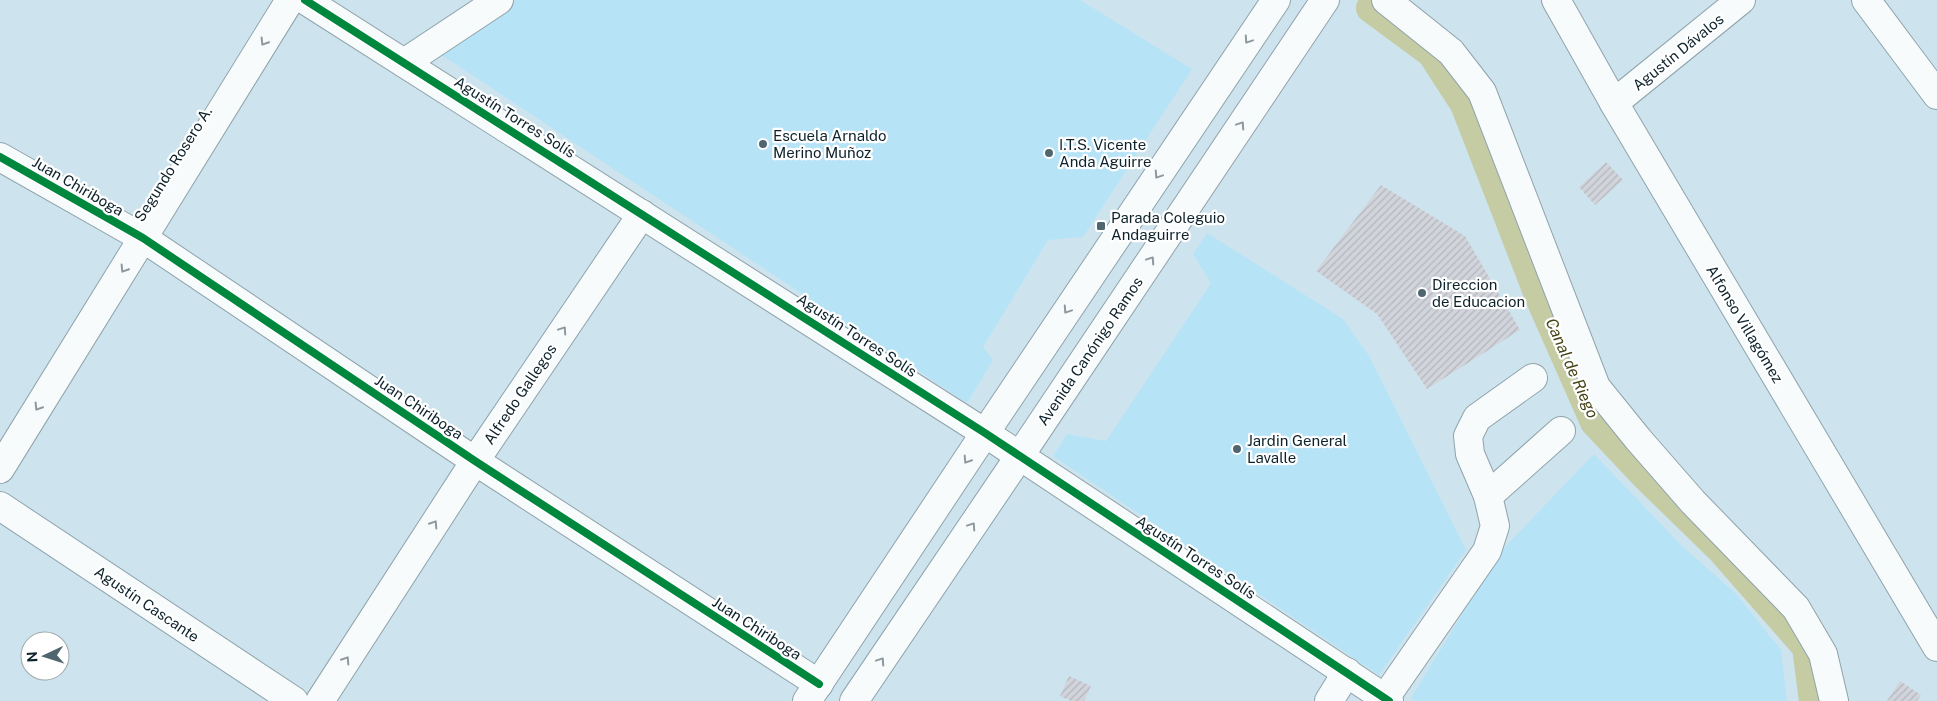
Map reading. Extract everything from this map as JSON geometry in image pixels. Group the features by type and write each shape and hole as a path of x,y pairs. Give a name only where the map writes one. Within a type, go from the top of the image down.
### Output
{"street":[{"name":"Segundo Rosero A.","path":"0,469 290,0"},
{"name":"Agustín Torres Solís","path":"305,0 984,433 1387,700"},
{"path":"404,63 499,0"},
{"path":"813,693 984,433 1276,0"},
{"name":"Avenida Canónigo Ramos","path":"854,701 1325,0"},
{"path":"1386,0 1451,52 1482,92 1596,387 1693,502 1796,608 1823,654 1834,701"},
{"name":"Alfonso Villagómez","path":"1556,0 1614,103 1937,647"},
{"name":"Agustín Dávalos","path":"1614,103 1741,0"},
{"path":"1866,0 1937,95"},
{"name":"Juan Chiriboga","path":"0,157 143,238 475,461 813,693"},
{"name":"Alfredo Gallegos","path":"320,701 475,461 642,214"},
{"path":"1387,700 1487,550 1495,526 1488,496 1470,454 1468,436 1476,418 1533,378"},
{"path":"1488,496 1561,431"},
{"name":"Agustín Cascante","path":"0,506 294,701"},
{"path":"1329,701 1347,672"}],"shaded area":[{"name":"Escuela Arnaldo Merino Muñoz","path":"475,0 1080,0 1192,69 1083,237 1048,240 983,347 993,360 967,403 419,40"},
{"name":"Jardin General Lavalle","path":"1207,233 1343,319 1369,356 1466,550 1379,675 1053,456 1067,434 1106,441 1211,283 1193,254"},
{"path":"1594,454 1682,546 1736,594 1781,650 1787,701 1415,701 1411,698 1500,552"}],"building":[{"path":"1606,162 1623,180 1595,205 1579,187"},
{"name":"Direccion de Educacion","path":"1381,185 1465,236 1520,330 1427,389 1377,314 1316,271"},
{"path":"1069,676 1091,686 1084,701 1071,701 1060,696"},
{"path":"1900,681 1921,695 1917,701 1887,701"}],"waterway":[{"name":"Canal de Riego","path":"1371,8 1432,53 1465,104 1541,300 1595,422 1645,475 1722,550 1807,647 1814,701"}],"cycle path":[{"path":"305,0 985,433 1389,701"},
{"path":"0,157 143,238 475,461 819,684"}],"place":[{"name":"Escuela Arnaldo Merino Muñoz","path":"763,144"},
{"name":"I.T.S. Vicente Anda Aguirre","path":"1049,153"},
{"name":"Parada Coleguio Andaguirre","path":"1101,226"},
{"name":"Direccion de Educacion","path":"1422,293"},
{"name":"Jardin General Lavalle","path":"1237,449"}]}
